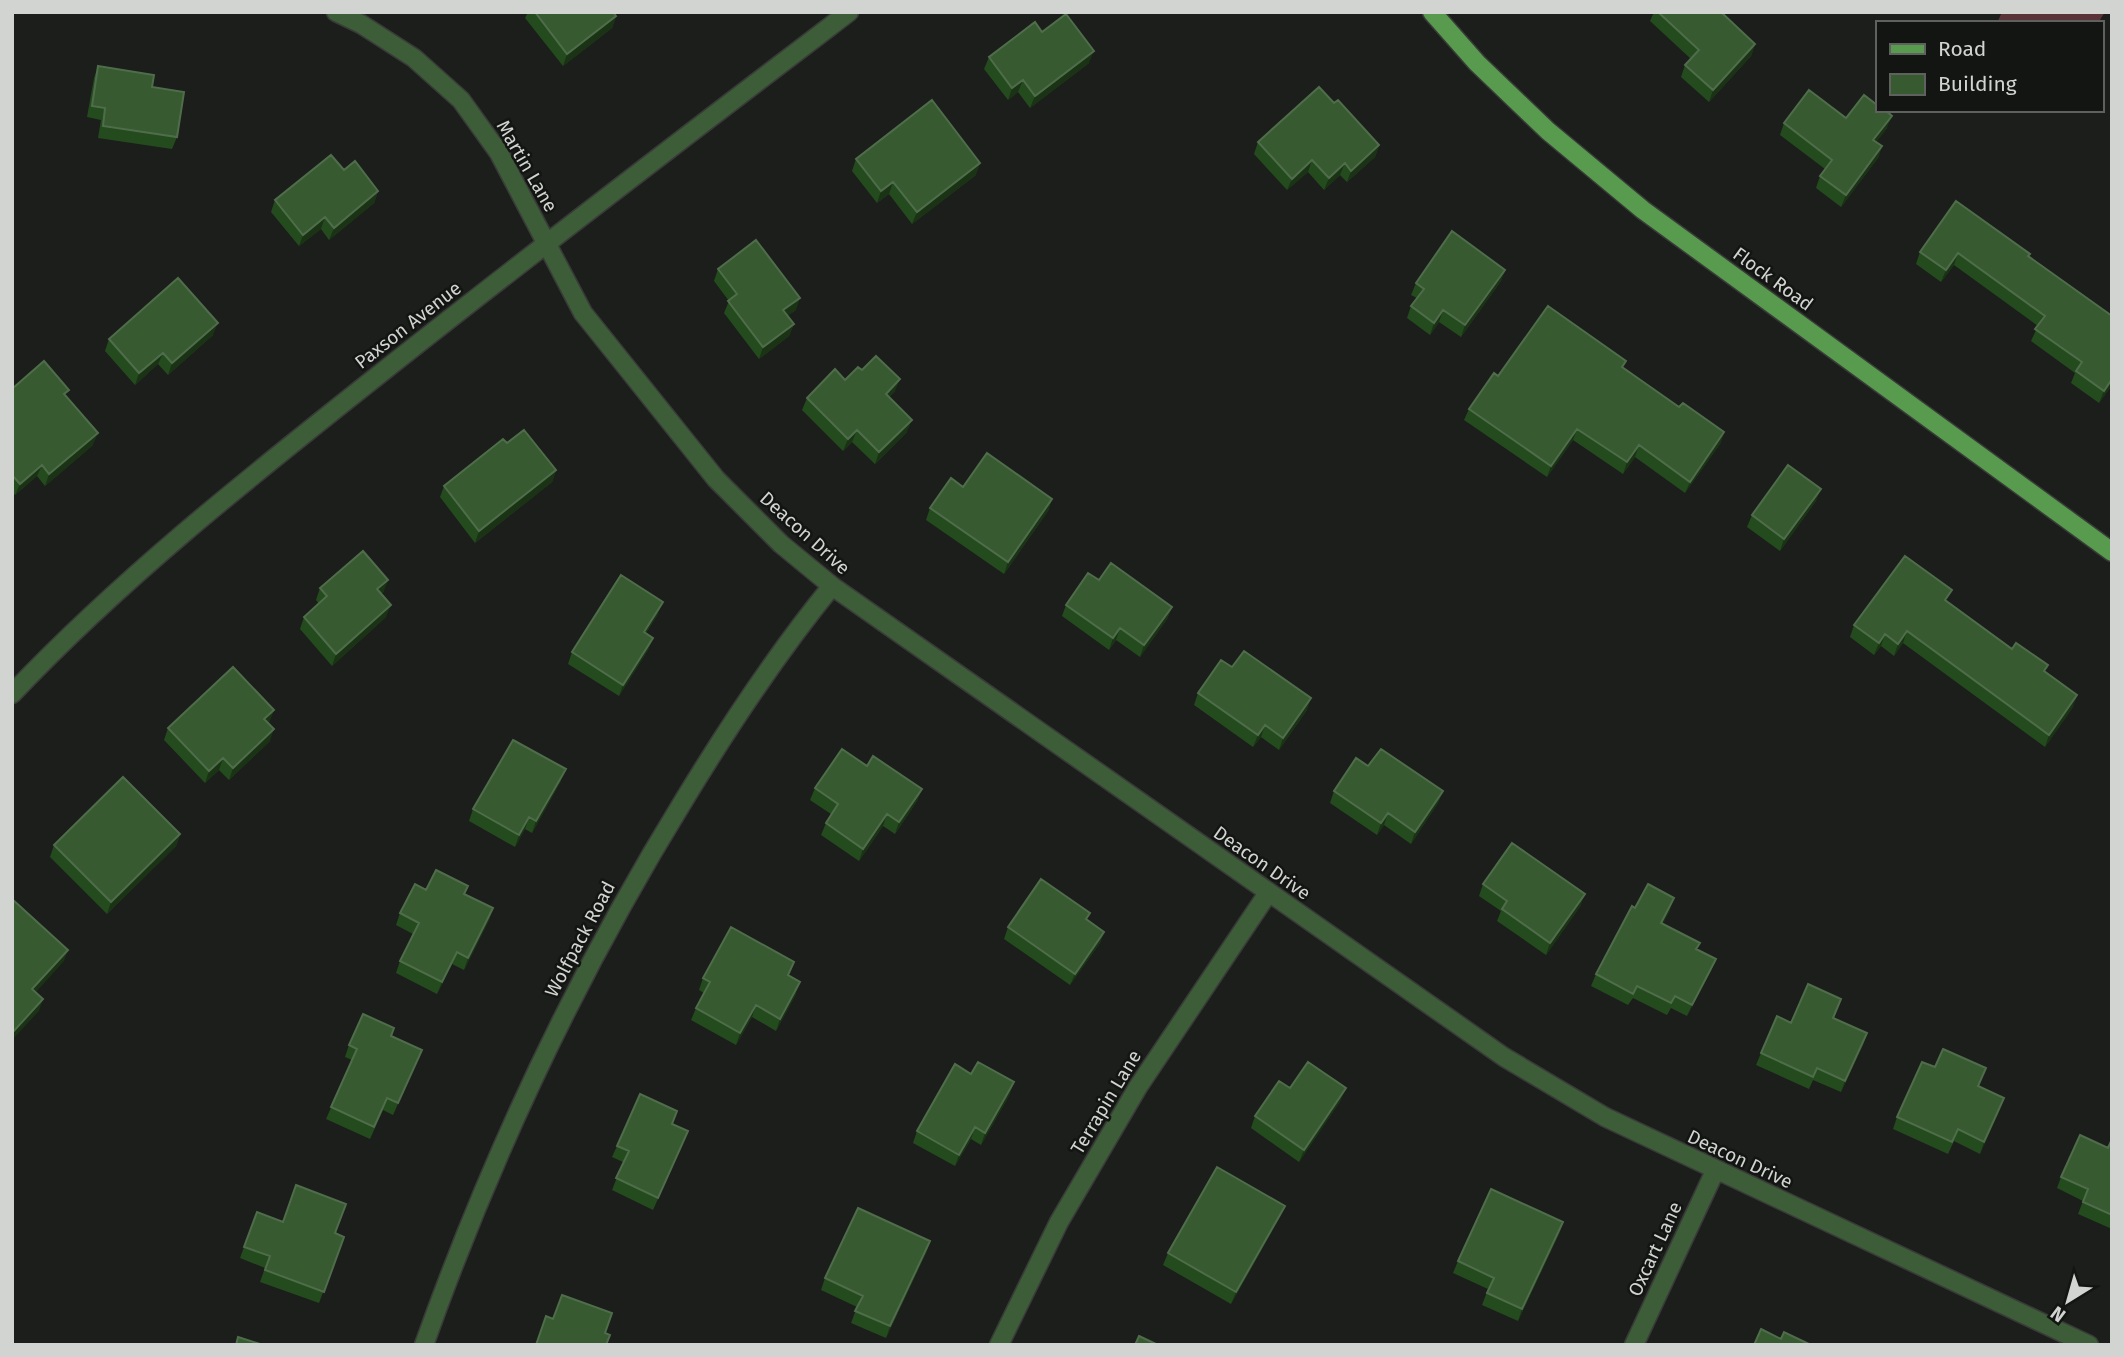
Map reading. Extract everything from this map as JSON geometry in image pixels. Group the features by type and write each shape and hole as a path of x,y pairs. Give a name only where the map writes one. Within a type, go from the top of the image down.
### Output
{"main road":[{"name":"Flock Road","path":"1432,12 1477,63 1539,123 1643,210 2112,552"}],"street":[{"name":"Martin Lane","path":"336,12 361,24 414,58 461,100 499,153 546,243"},
{"name":"Paxson Avenue","path":"12,694 139,572 257,471 546,243 849,12"},
{"name":"Deacon Drive","path":"546,243 583,313 716,479 780,544 832,586 1504,1057 1605,1117 2089,1345"},
{"name":"Wolfpack Road","path":"424,1345 456,1257 511,1124 574,993 643,866 719,742 802,623 832,586"},
{"name":"Terrapin Lane","path":"999,1345 1059,1222 1138,1087 1268,892"},
{"name":"Oxcart Lane","path":"1634,1345 1715,1171"}],"shaded area":[{"path":"2002,12 2105,12 2099,21 1998,21"}],"building":[{"path":"535,12 613,12 616,16 567,54"},
{"path":"1658,12 1721,12 1755,44 1713,90 1685,65 1699,50"},
{"path":"1066,14 1094,51 1035,96 1023,80 1012,88 989,57 1035,22 1042,32"},
{"path":"98,66 154,75 152,87 184,92 177,137 103,126 105,108 92,106"},
{"path":"1319,87 1334,103 1338,100 1379,145 1351,171 1345,163 1329,178 1312,160 1292,179 1258,142"},
{"path":"1809,90 1846,118 1864,95 1876,104 1876,112 1887,112 1892,116 1873,140 1882,146 1846,195 1820,176 1832,160 1784,123"},
{"path":"932,100 980,163 917,212 893,182 881,191 856,159"},
{"path":"331,155 344,170 355,161 378,191 334,228 325,217 303,235 275,200"},
{"path":"1956,201 2112,316 2112,379 2104,391 2076,371 2082,362 2035,329 2045,316 1958,253 1946,270 1920,252"},
{"path":"1452,231 1505,270 1465,325 1443,310 1434,323 1411,306 1424,289 1416,283"},
{"path":"756,240 800,298 783,310 794,324 763,347 728,301 737,294 718,269"},
{"path":"178,278 218,323 172,363 163,353 139,373 109,339"},
{"path":"1548,306 1626,361 1622,367 1679,407 1683,403 1724,432 1690,482 1639,445 1627,462 1577,429 1551,466 1469,409 1494,373 1498,376"},
{"path":"876,356 900,379 886,394 912,420 879,452 857,430 848,439 807,398 835,369 845,380 858,367 862,370"},
{"path":"44,361 69,390 64,394 98,433 49,474 42,465 20,484 12,475 12,389"},
{"path":"524,430 556,470 479,531 444,486 503,439 507,443"},
{"path":"987,453 1052,499 1008,562 930,508 951,478 963,487"},
{"path":"1788,465 1821,489 1784,539 1752,515"},
{"path":"363,551 388,580 377,589 391,605 336,654 304,617 327,596 320,588"},
{"path":"1905,556 1952,590 1945,600 2012,649 2016,643 2048,665 2044,671 2077,695 2049,735 1907,631 1898,644 1885,634 1879,643 1854,625"},
{"path":"1111,563 1172,607 1144,645 1120,628 1113,638 1066,605 1088,573 1099,580"},
{"path":"621,575 663,602 644,632 653,638 623,685 572,652"},
{"path":"1244,651 1311,698 1283,738 1265,725 1258,735 1198,693 1221,660 1232,667"},
{"path":"233,667 274,710 264,719 274,729 233,768 223,758 209,771 168,728"},
{"path":"513,740 566,769 536,821 529,817 519,835 473,809"},
{"path":"842,749 867,766 873,756 922,789 899,822 887,814 863,849 826,823 838,804 815,788"},
{"path":"1381,749 1443,791 1415,832 1388,813 1381,823 1334,791 1356,758 1368,766"},
{"path":"123,777 180,834 111,902 54,845"},
{"path":"1512,843 1585,894 1550,943 1502,909 1507,901 1483,884"},
{"path":"436,870 468,886 464,894 493,908 468,958 457,952 442,982 400,961 419,923 400,913 415,884 426,890"},
{"path":"1041,879 1090,913 1086,919 1104,932 1075,974 1008,927"},
{"path":"1648,884 1674,898 1661,923 1700,943 1696,949 1716,959 1692,1005 1675,996 1671,1003 1637,986 1633,994 1596,974 1632,906 1635,908"},
{"path":"12,899 68,950 32,989 43,999 13,1032"},
{"path":"731,927 794,962 788,975 800,982 780,1019 756,1005 740,1033 696,1008 710,982 703,978"},
{"path":"1808,984 1841,999 1833,1018 1867,1033 1845,1081 1817,1068 1813,1077 1761,1053 1777,1016 1791,1023"},
{"path":"363,1014 394,1028 391,1036 422,1050 398,1103 387,1098 374,1127 331,1107 357,1049 349,1045"},
{"path":"1943,1049 1986,1068 1978,1086 2004,1098 1984,1142 1958,1129 1952,1142 1897,1117 1922,1062 1935,1067"},
{"path":"978,1062 1014,1082 985,1133 975,1127 959,1155 917,1131 955,1064 971,1074"},
{"path":"1308,1062 1346,1088 1304,1150 1255,1116 1279,1081 1290,1088"},
{"path":"640,1094 677,1111 672,1124 688,1131 658,1198 616,1178 629,1151 617,1146"},
{"path":"2080,1135 2108,1148 2112,1139 2112,1215 2083,1202 2088,1189 2061,1177"},
{"path":"1217,1167 1285,1206 1236,1292 1168,1253"},
{"path":"296,1185 346,1204 335,1233 344,1237 324,1292 265,1270 270,1256 244,1247 257,1212 283,1222"},
{"path":"1491,1189 1563,1222 1522,1309 1487,1293 1494,1278 1458,1261"},
{"path":"858,1208 930,1241 890,1326 855,1311 863,1296 825,1278"},
{"path":"562,1295 612,1313 605,1333 610,1335 606,1345 536,1345 546,1316 553,1319"},
{"path":"1761,1329 1781,1339 1784,1332 1811,1345 1754,1345"},
{"path":"1139,1336 1158,1345 1135,1345"},
{"path":"238,1337 263,1345 236,1345"}]}
